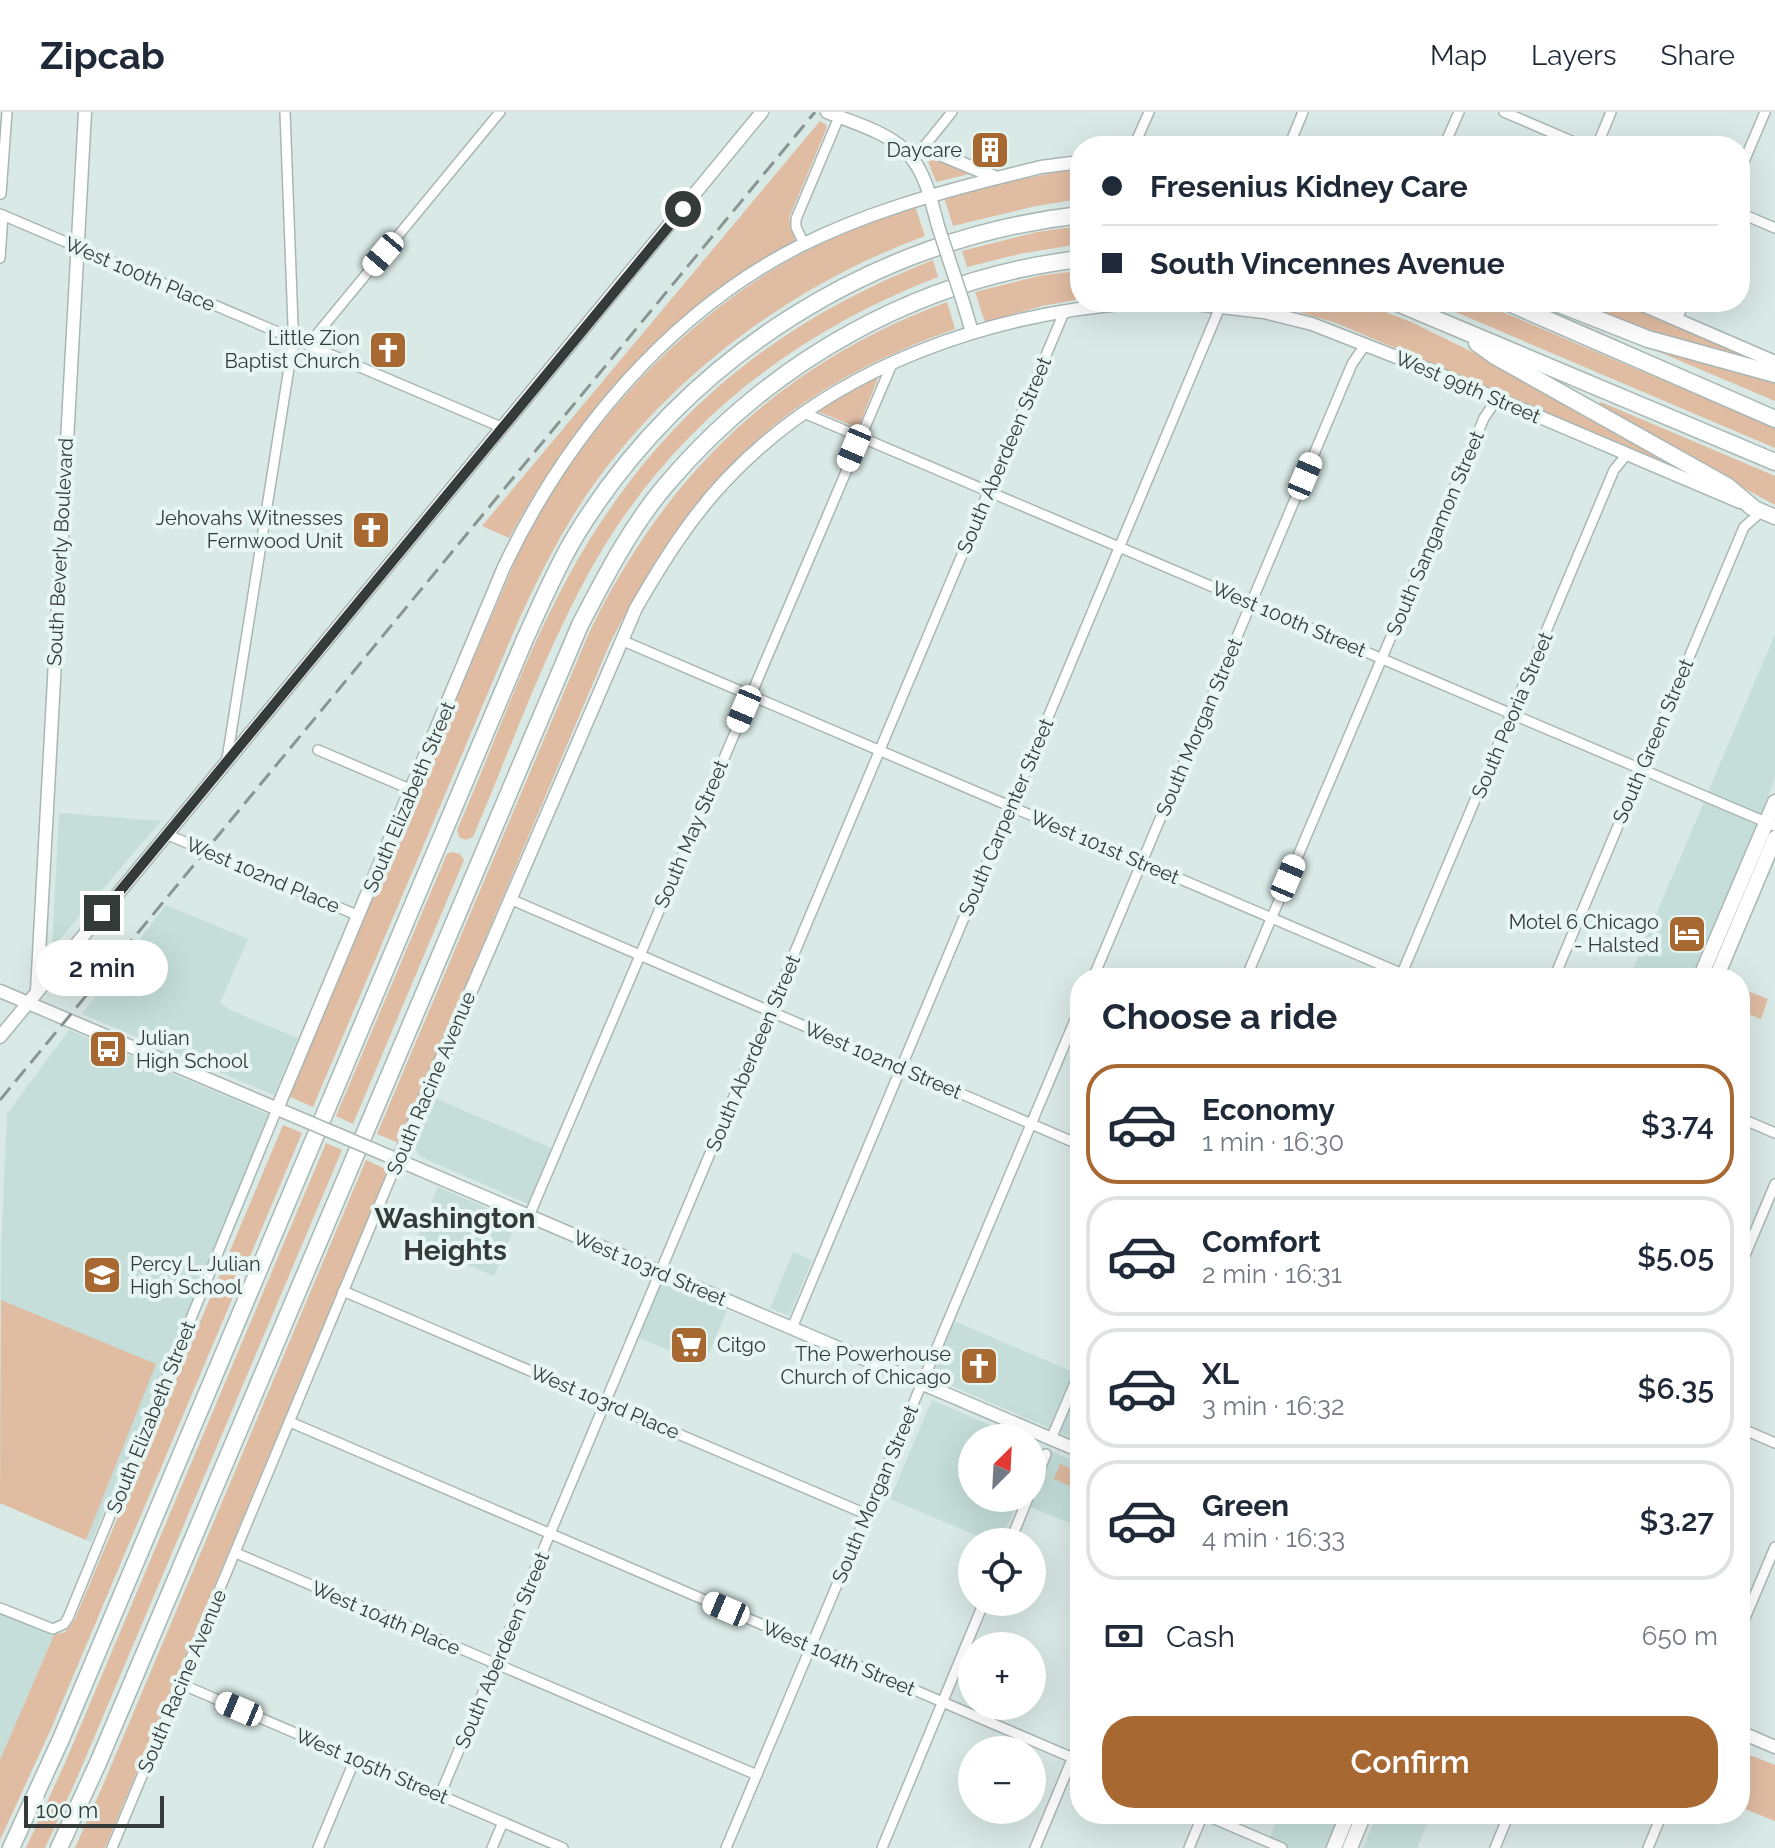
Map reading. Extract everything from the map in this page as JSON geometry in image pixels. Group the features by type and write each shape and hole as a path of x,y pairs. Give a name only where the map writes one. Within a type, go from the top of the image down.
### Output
{"highway":[{"path":"11,1848 67,1725 525,639 575,536 635,453 668,417 711,376 773,328 856,280 943,244 997,229 1070,217"},
{"path":"59,1848 98,1763 580,625 601,583 646,512 666,485 755,395 836,341 900,307 951,289 1024,269 1070,261"},
{"path":"1420,312 1775,462"},
{"path":"1530,312 1775,419"},
{"path":"1579,312 1648,339 1775,374"},
{"path":"1449,324 1495,356 1727,486 1763,511"}],"main road":[{"path":"1705,968 1771,824 1775,802"},
{"path":"1720,968 1775,838"},
{"path":"1334,1848 1344,1824"},
{"path":"1350,1848 1360,1824"}],"street":[{"path":"1,194 7,112"},
{"name":"South Beverly Boulevard","path":"37,991 85,112"},
{"path":"227,759 292,349 297,340 293,325 285,112"},
{"path":"311,346 317,334 500,112"},
{"path":"0,1037 762,112"},
{"path":"916,152 952,112"},
{"path":"1138,136 1149,112"},
{"path":"1293,136 1303,112"},
{"path":"1448,136 1459,112"},
{"path":"1504,112 1560,136"},
{"path":"1601,136 1611,112"},
{"path":"1750,147 1765,112"},
{"path":"804,244 796,227 796,219 833,115 916,152 935,152 997,178"},
{"path":"916,152 972,332"},
{"name":"South Elizabeth Street","path":"0,1608 47,1627 60,1627 68,1618 504,567 535,506 557,472 616,396 675,333 731,287 804,244 929,195 1041,167 1070,163"},
{"path":"0,258 1,215"},
{"name":"West 100th Place","path":"1,215 501,427"},
{"path":"1750,217 1775,228"},
{"name":"South Aberdeen Street","path":"440,1795 1065,310"},
{"name":"West 99th Street","path":"804,413 844,387 972,332 1070,310"},
{"name":"South Carpenter Street","path":"792,1328 1218,312"},
{"name":"West 99th Street","path":"1252,312 1290,318 1365,345 1763,511"},
{"path":"1659,312 1775,362"},
{"path":"1677,320 1680,312"},
{"name":"South Morgan Street","path":"1097,968 1352,364 1365,345"},
{"name":"South May Street","path":"529,1216 892,364"},
{"name":"South Sangamon Street","path":"1250,968 1484,418 1497,399"},
{"name":"West 100th Street","path":"804,413 1771,824"},
{"name":"South Racine Avenue","path":"112,1848 398,1160 636,608 696,515 726,480 759,447 804,413"},
{"name":"South Peoria Street","path":"1408,968 1614,470 1627,454"},
{"name":"South Green Street","path":"1558,968 1744,527 1763,511"},
{"name":"West 101st Street","path":"621,640 1384,968"},
{"path":"318,750 412,790"},
{"name":"West 102nd Place","path":"166,834 359,916"},
{"name":"West 102nd Street","path":"510,899 1070,1141"},
{"name":"West 103rd Street","path":"0,991 1070,1447"},
{"name":"South Morgan Street","path":"726,1848 1070,1032"},
{"path":"1750,1122 1775,1133"},
{"path":"1750,1243 1775,1184"},
{"name":"West 103rd Place","path":"343,1291 866,1514"},
{"path":"1051,1439 1070,1394"},
{"name":"West 104th Street","path":"290,1422 1070,1757"},
{"path":"1750,1432 1775,1443"},
{"path":"1750,1606 1775,1547"},
{"name":"West 104th Place","path":"236,1553 757,1775"},
{"path":"882,1848 978,1616"},
{"name":"West 105th Street","path":"181,1684 563,1848"},
{"path":"1750,1736 1775,1747"},
{"path":"318,1848 355,1759"},
{"path":"1035,1848 1070,1773"},
{"path":"492,1848 503,1822"},
{"path":"1189,1848 1199,1824"},
{"path":"1226,1824 1282,1848"},
{"path":"1495,1848 1505,1824"},
{"path":"1648,1848 1658,1824"}],"shaded area":[{"path":"820,121 827,125 826,130 789,218 795,238 793,243 740,275 587,421 533,496 509,538 482,526"},
{"path":"930,156 969,174 936,182 928,161"},
{"path":"1070,170 1070,201 953,226 944,197"},
{"path":"915,206 925,236 831,279 743,334 665,401 597,480 553,550 517,624 313,1107 288,1096 522,545 574,460 639,381 675,344 714,311 797,256 840,235"},
{"path":"1070,227 1070,246 967,267 962,251 1037,232"},
{"path":"933,260 938,277 830,328 781,359 735,395 693,434 654,477 618,524 571,607 473,837 466,840 459,837 457,830 544,624 592,537 628,483 669,435 713,391 762,352 814,318 871,287"},
{"path":"1070,272 1070,301 985,322 975,292 1043,275"},
{"path":"947,302 955,329 893,354 839,381 791,413 748,448 710,488 675,533 610,643 399,1143 377,1134 589,633 619,576 654,523 692,475 734,431 781,392 832,357 887,327"},
{"path":"1299,312 1386,312 1411,322 1505,368 1676,467 1336,323"},
{"path":"1455,312 1502,312 1775,428 1775,448"},
{"path":"1595,312 1642,312 1771,367 1639,330"},
{"path":"1654,345 1775,381 1775,401 1652,349"},
{"path":"879,376 858,428 817,411 853,388"},
{"path":"1601,402 1775,476 1775,505 1598,409"},
{"path":"1775,634 1775,777 1761,815 1708,792"},
{"path":"1704,802 1757,825 1695,968 1633,968"},
{"path":"59,813 161,821 52,948"},
{"path":"447,854 460,854 464,860 353,1124 336,1116"},
{"path":"166,905 248,939 220,1003 298,1038 274,1095 82,1014"},
{"path":"1750,992 1768,999 1761,1019 1750,1015"},
{"name":"Percy L. Julian High School","path":"69,1030 270,1115 91,1542 0,1503 1,1249 7,1114"},
{"path":"432,1097 552,1148 528,1204 421,1157 414,1140"},
{"path":"283,1125 302,1133 50,1731 0,1840 0,1760 54,1635 65,1632 75,1619"},
{"path":"326,1143 342,1150 77,1778 45,1848 26,1848 65,1763"},
{"path":"366,1160 388,1170 105,1848 75,1848 103,1785"},
{"path":"438,1187 517,1221 494,1276 415,1243"},
{"path":"793,1252 812,1260 789,1316 770,1308"},
{"path":"658,1282 727,1311 704,1365 635,1336"},
{"path":"1,1300 156,1364 86,1540 0,1503"},
{"path":"954,1321 1070,1371 1070,1379 1049,1428 1046,1424 931,1377"},
{"path":"932,1400 988,1424 958,1424 958,1512 1014,1512 1006,1528 959,1528 890,1499"},
{"path":"1070,1408 1070,1438 1060,1433"},
{"path":"1046,1449 1070,1460 1070,1523 1043,1512 1046,1512"},
{"path":"1060,1464 1070,1468 1070,1486 1054,1479"},
{"path":"0,1614 54,1635 0,1760"},
{"path":"1750,1755 1775,1765 1775,1821 1750,1811"},
{"path":"1276,1824 1335,1824 1325,1848 1284,1848 1268,1841"},
{"path":"1373,1824 1427,1824 1417,1848 1363,1848"}],"railway":[{"path":"0,1100 815,112"}],"place":[{"name":"Daycare","path":"990,150"},
{"name":"Little Zion Baptist Church","path":"388,350"},
{"name":"Jehovahs Witnesses Fernwood Unit","path":"371,530"},
{"name":"Motel 6 Chicago - Halsted","path":"1687,934"},
{"name":"Julian High School","path":"108,1049"},
{"name":"Percy L. Julian High School","path":"102,1275"},
{"name":"Citgo","path":"689,1345"},
{"name":"The Powerhouse Church of Chicago","path":"979,1366"}],"district":[{"name":"Washington Heights","path":"455,1234"}],"route":[{"path":"102,913 683,209"}]}
